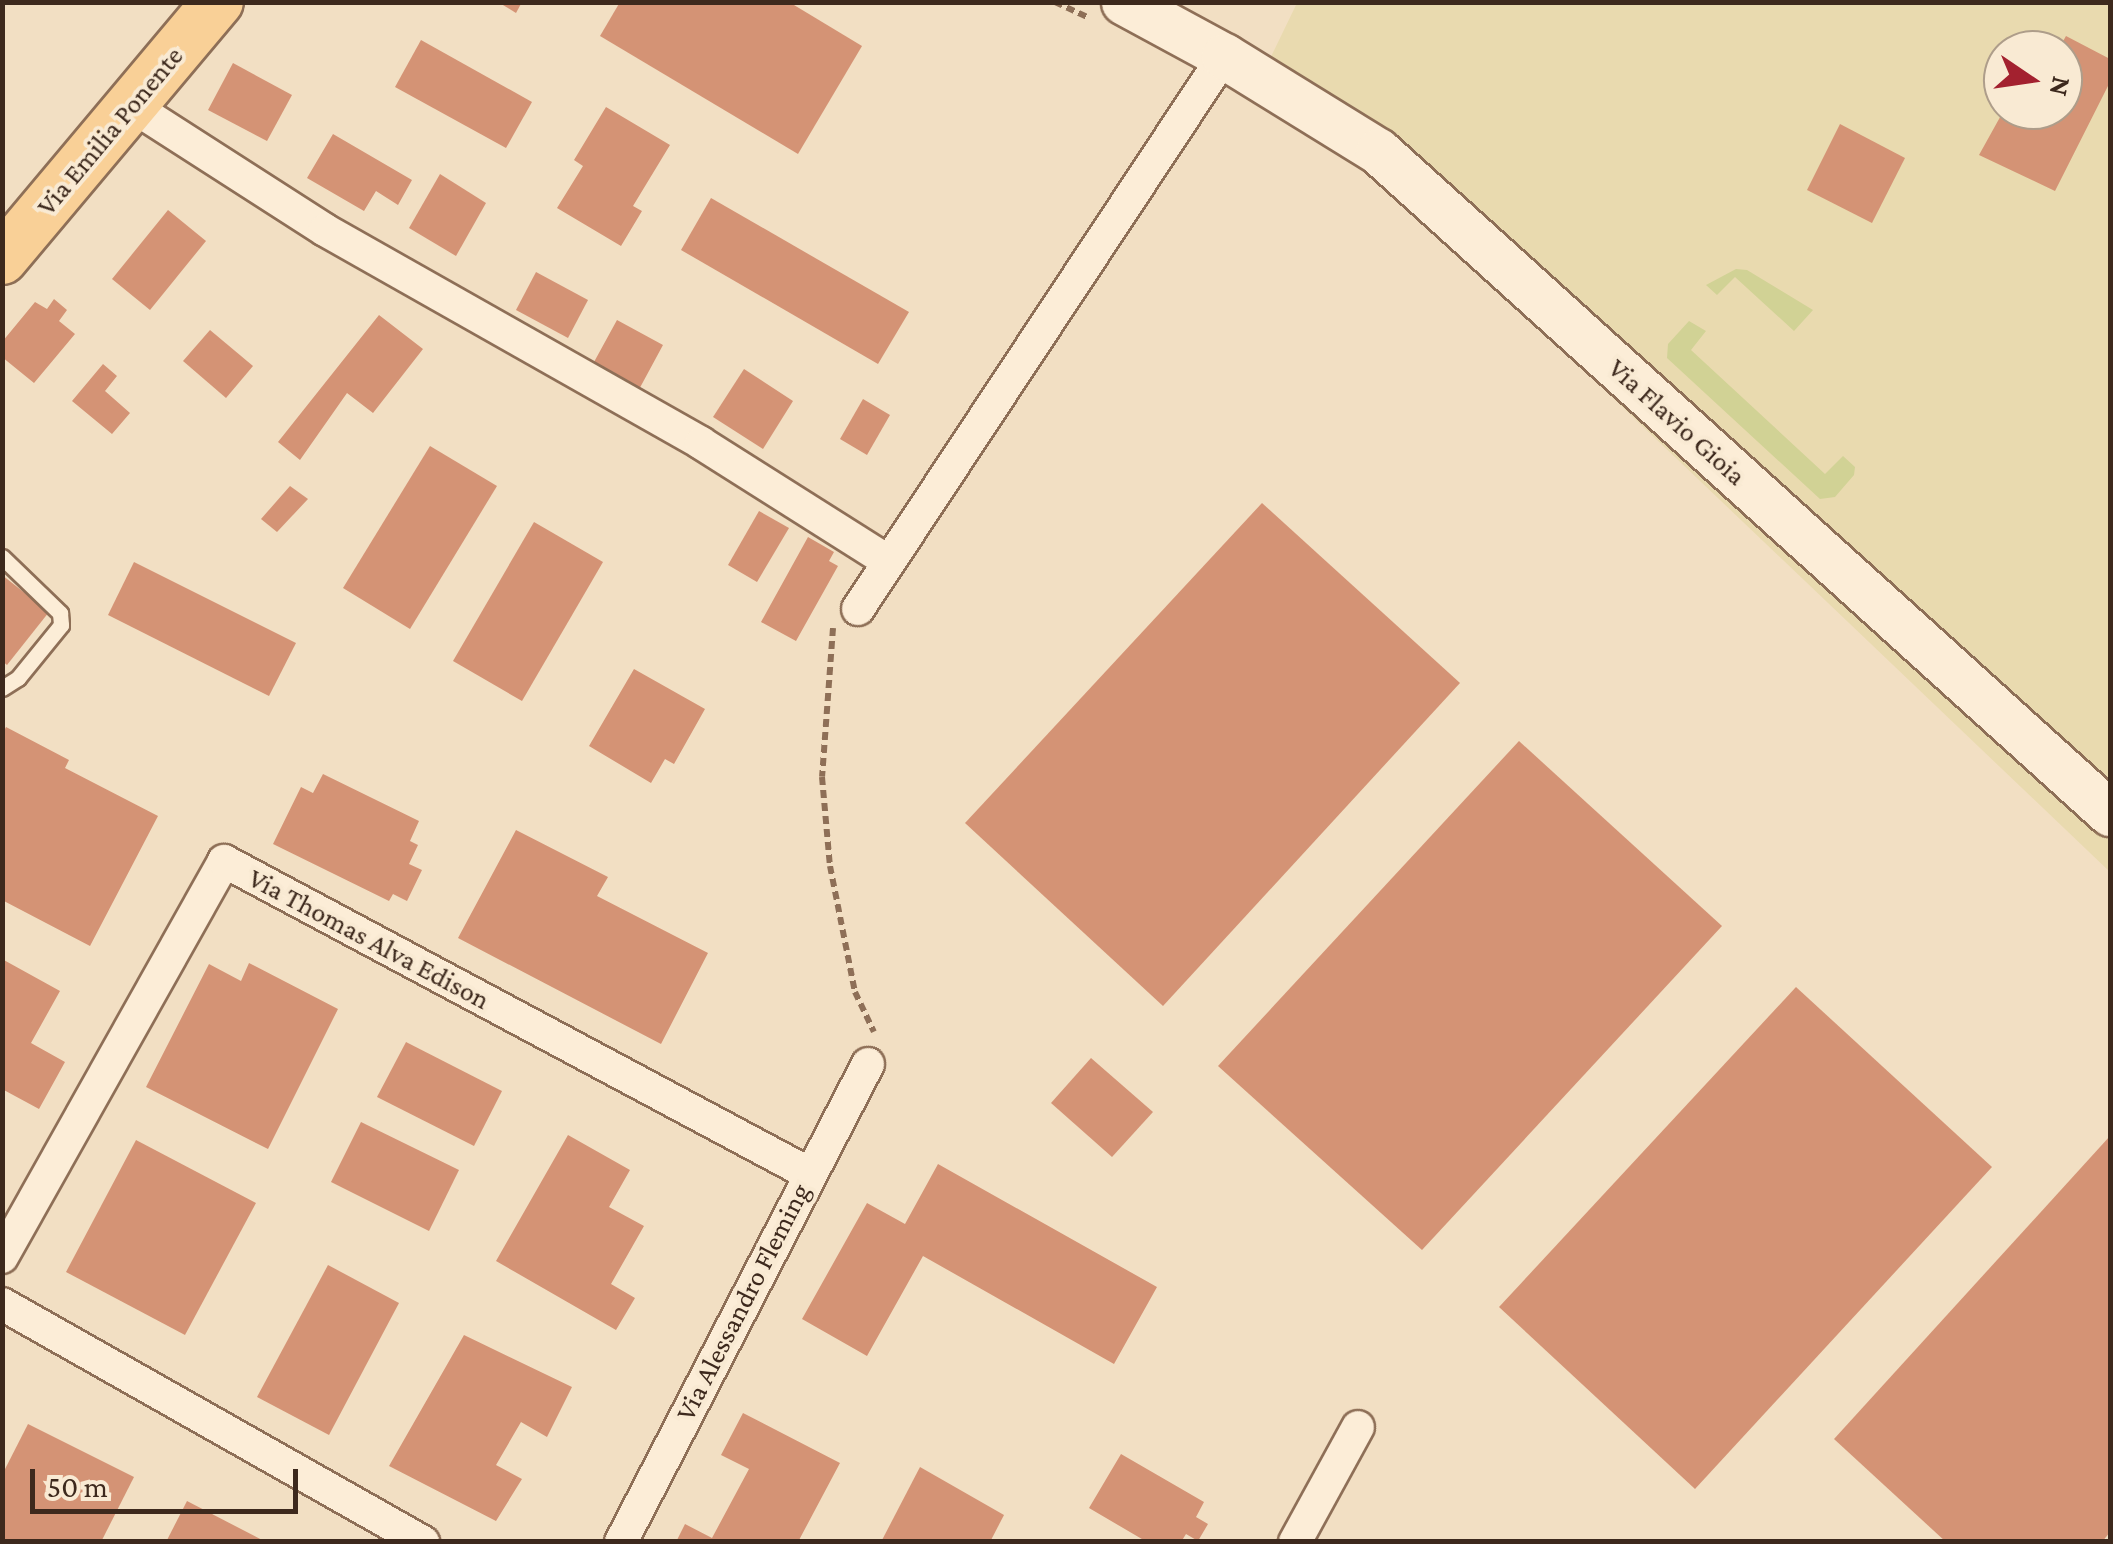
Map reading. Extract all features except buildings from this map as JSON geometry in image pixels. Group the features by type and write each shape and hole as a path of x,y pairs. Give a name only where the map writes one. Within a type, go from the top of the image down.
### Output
{"main road":[{"name":"Via Emilia Ponente","path":"2,224 183,2"},
{"name":"Via Emilia Ponente","path":"2,259 218,2"},
{"name":"Via Flavio Gioia","path":"1101,15 1224,56 1378,151 2110,813"}],"street":[{"path":"846,610 889,562 1224,56"},
{"path":"132,106 325,230 700,442 889,562"},
{"name":"Via Thomas Alva Edison","path":"2,1257 224,862 808,1173"},
{"name":"Via Alessandro Fleming","path":"621,1542 873,1050"},
{"path":"2,1304 422,1542"},
{"path":"1296,1542 1358,1427"}],"lane":[{"path":"2,557 60,612 61,626 2,696"},
{"path":"2,688 18,678"}],"path":[{"path":"1055,2 1101,15"},
{"path":"846,610 822,778 830,866 854,992 868,1025 873,1050"}],"shaded area":[{"path":"1297,3 2110,3 2110,872 1266,67"}],"green space":[{"path":"1736,269 1747,270 1813,310 1794,331 1735,277 1717,295 1706,285"},
{"path":"1689,321 1706,331 1691,350 1825,474 1843,456 1855,467 1854,475 1835,497 1820,499 1667,358 1668,344"}]}
